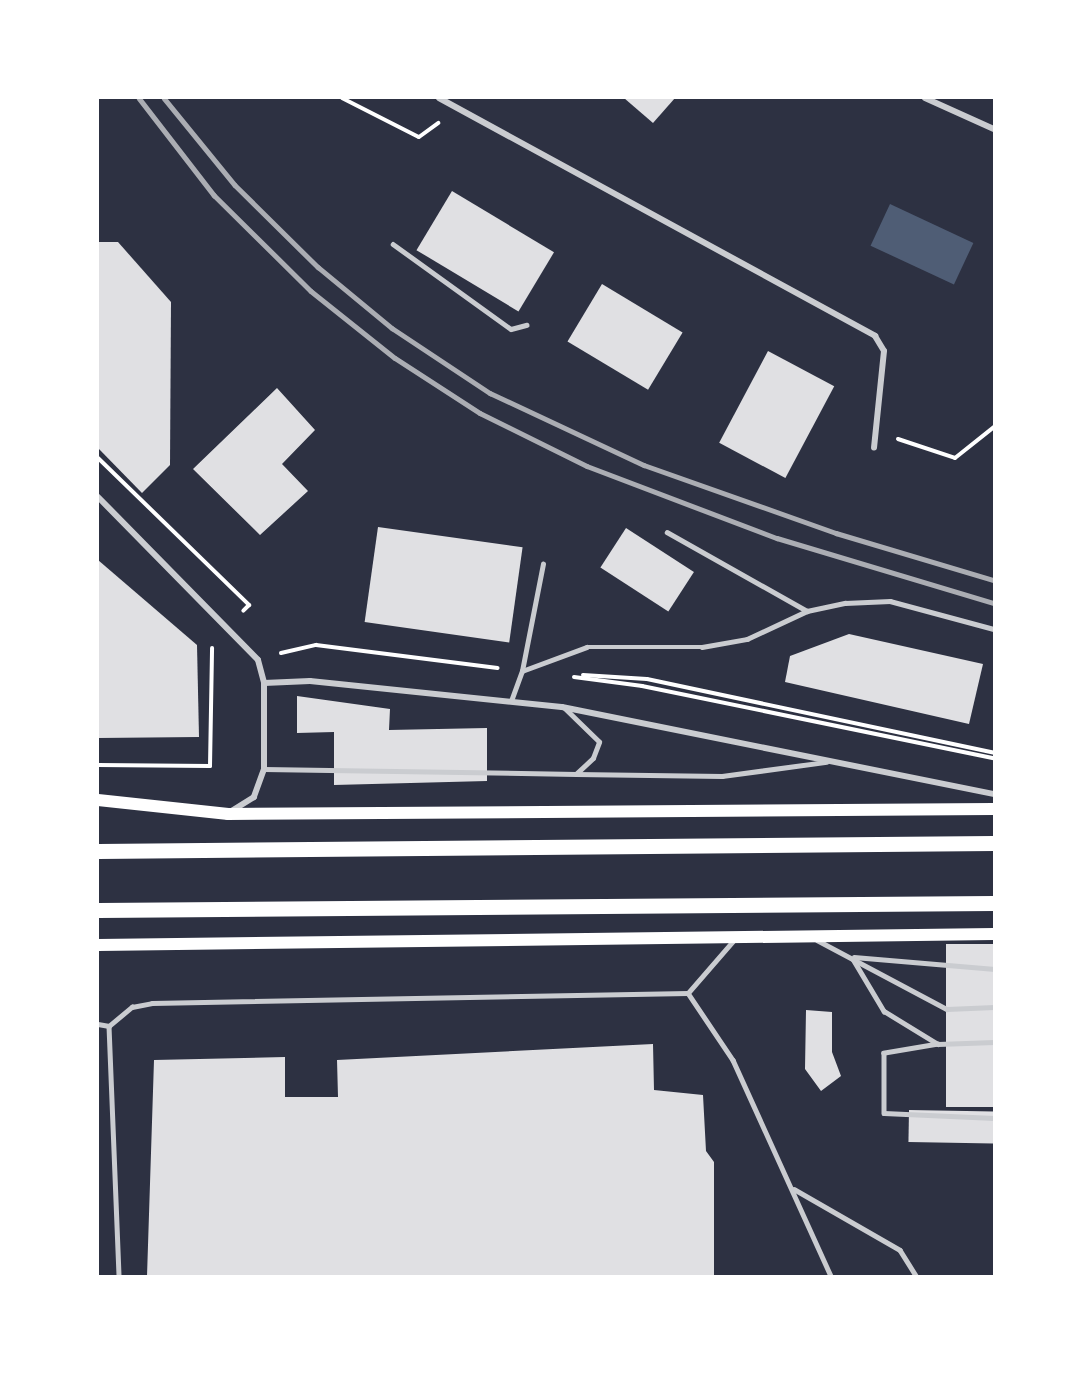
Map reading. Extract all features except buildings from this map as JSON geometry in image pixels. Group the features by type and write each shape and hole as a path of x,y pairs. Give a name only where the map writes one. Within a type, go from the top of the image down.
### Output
{"main road":[{"path":"98,800 228,814 994,808"},
{"path":"98,851 994,843"},
{"path":"98,910 994,903"},
{"path":"98,945 994,934"}],"street":[{"path":"439,98 875,336 884,351 874,447"},
{"path":"925,98 994,129"},
{"path":"98,497 228,626 258,660 264,683 264,769 254,796 228,814"},
{"path":"264,683 310,681 562,707 994,794"}],"lane":[{"path":"393,244 511,329 526,325"},
{"path":"667,532 807,611"},
{"path":"511,700 522,671 543,564"},
{"path":"522,671 587,647 702,647 747,639 807,611 890,601 994,629"},
{"path":"562,707 599,742 593,758 576,774"},
{"path":"264,769 722,776 826,762"},
{"path":"809,936 852,956 947,1009 994,1007"},
{"path":"98,1024 109,1026 132,1007 152,1003 688,993 736,937"},
{"path":"852,956 994,969"},
{"path":"852,956 884,1011 938,1044"},
{"path":"688,993 733,1060 794,1188 831,1276"},
{"path":"109,1026 119,1276"},
{"path":"994,1042 938,1044 884,1053 884,1113 994,1118"},
{"path":"794,1188 900,1250 916,1276"}],"path":[{"path":"342,98 418,137 458,109"},
{"path":"876,430 955,458 994,427"},
{"path":"98,458 249,605 212,646 210,766 98,765"},
{"path":"522,671 642,686 994,758"}],"water":[{"path":"890,204 973,243 954,285 871,246"}],"railway":[{"path":"139,98 214,195 311,291 395,358 480,413 587,466 777,538 994,603"},
{"path":"164,98 235,185 318,267 392,328 490,393 644,465 836,533 994,580"}]}
